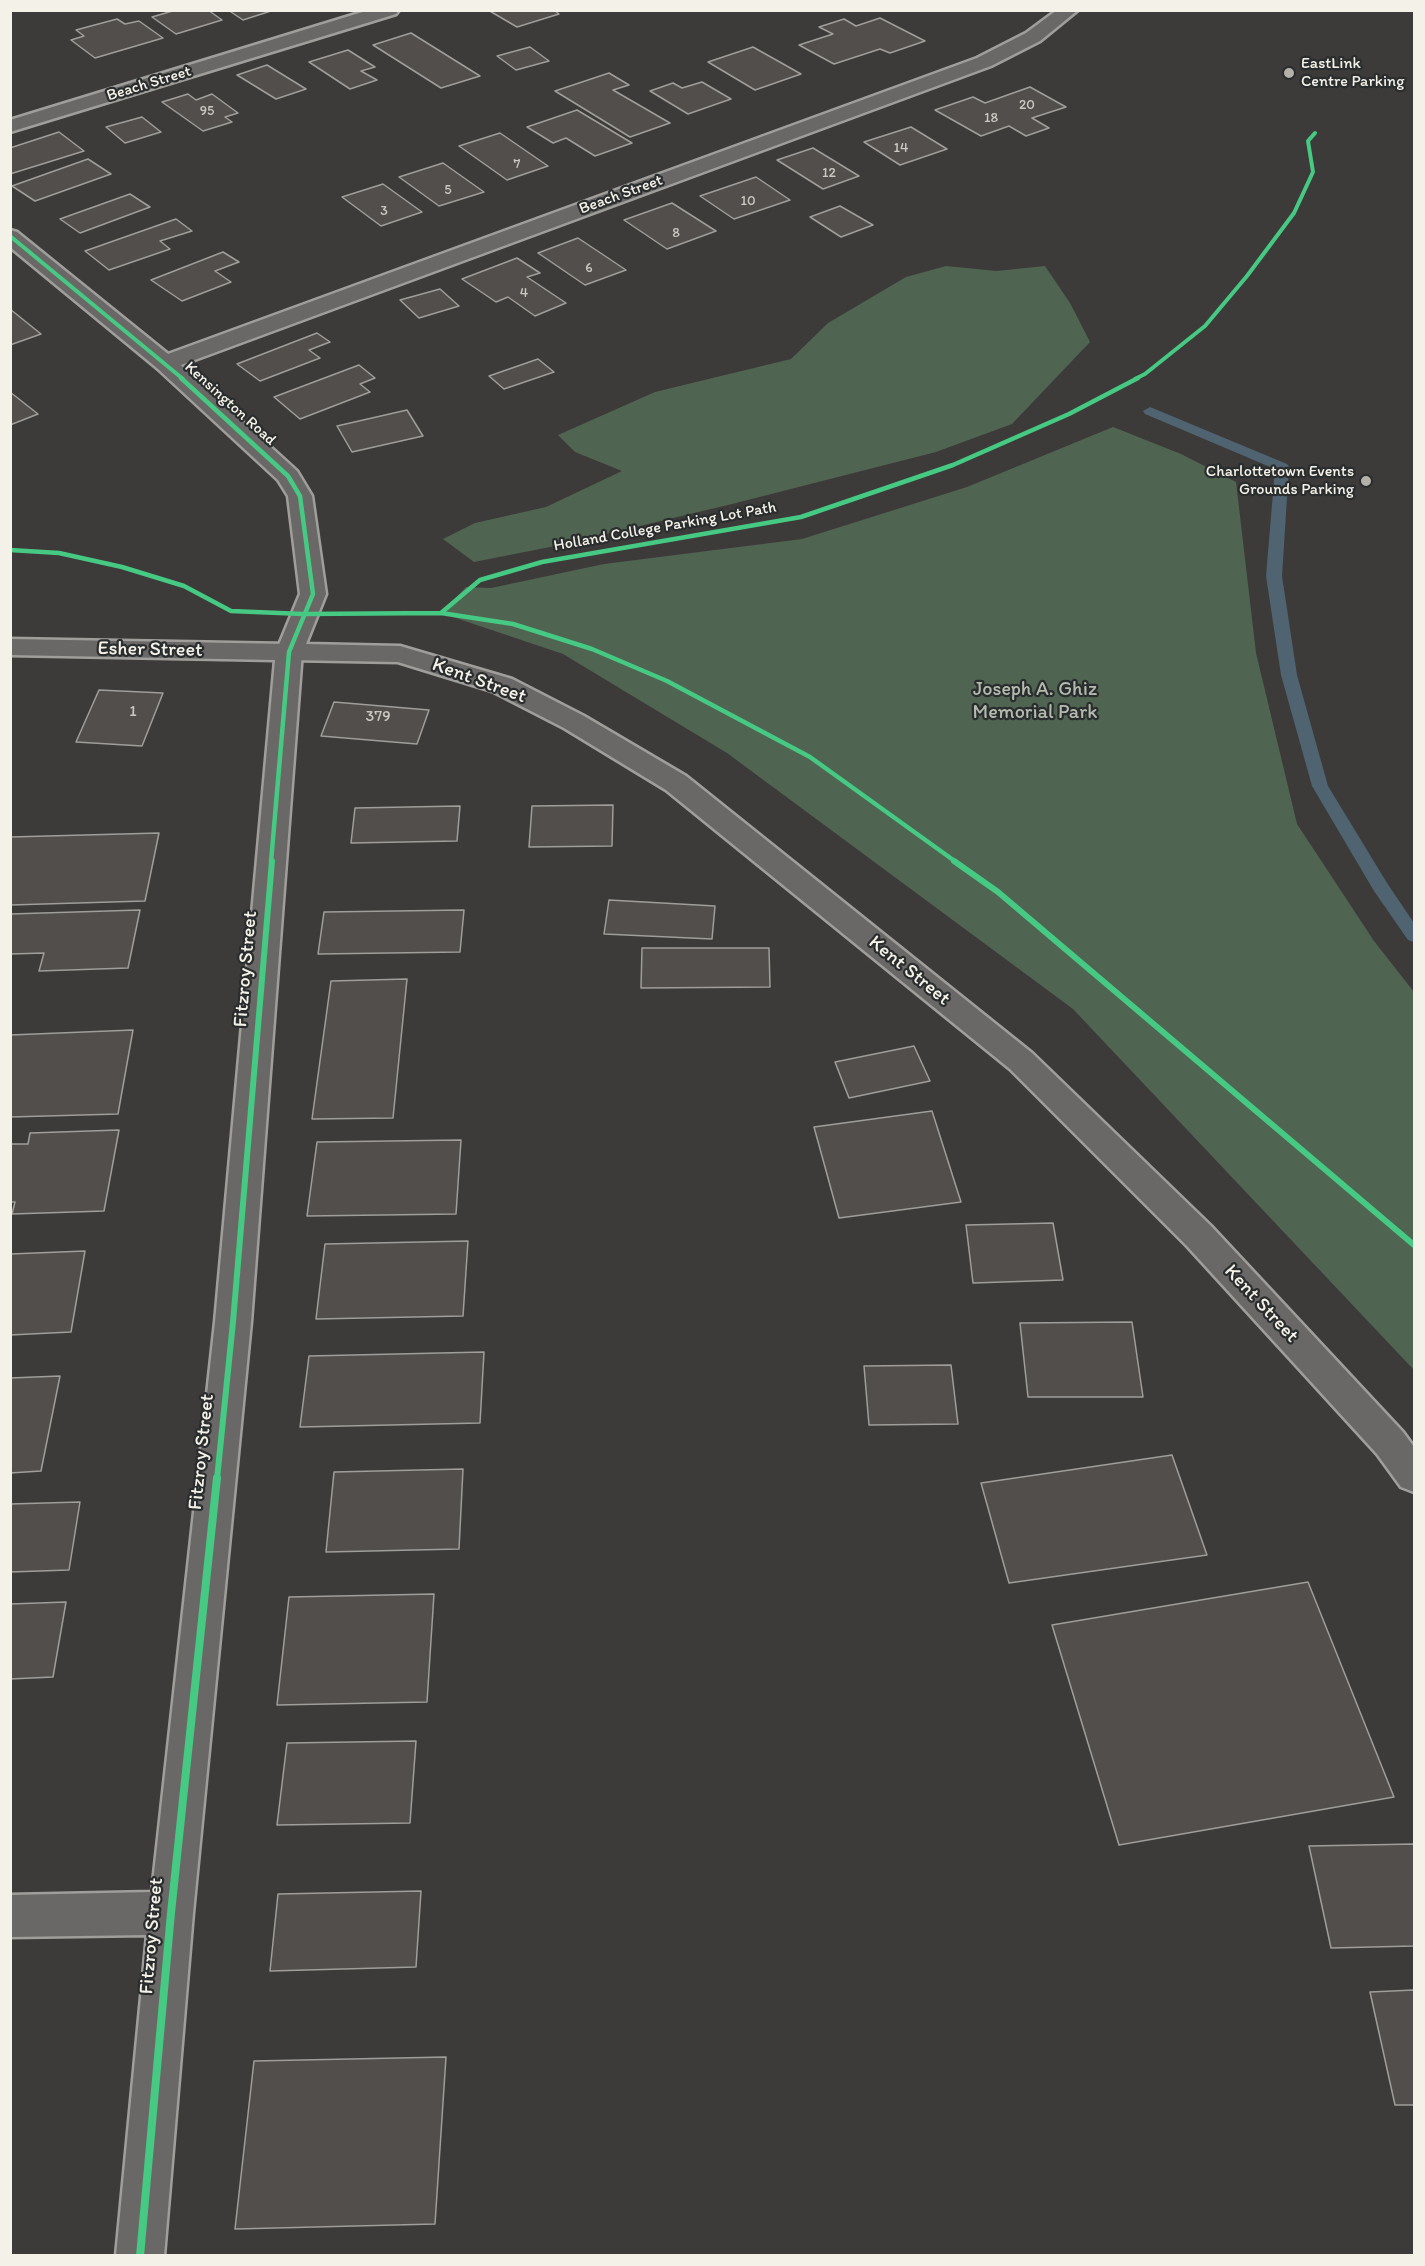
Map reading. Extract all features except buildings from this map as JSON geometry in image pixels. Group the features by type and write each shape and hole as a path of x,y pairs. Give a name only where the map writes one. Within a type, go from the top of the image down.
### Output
{"street":[{"name":"Beach Street","path":"10,126 390,10"},
{"name":"Beach Street","path":"165,363 984,62 1033,37 1069,10"},
{"name":"Kensington Road","path":"10,236 165,363 288,476 300,496 313,594 289,651"},
{"name":"Esher Street","path":"10,647 289,651"},
{"name":"Kent Street","path":"289,651 400,654 501,685 574,722 676,783 1021,1061 1199,1236 1390,1443 1414,1476"},
{"name":"Fitzroy Street","path":"140,2256 171,1913 233,1322 289,651"},
{"path":"10,1916 171,1913"}],"green space":[{"path":"946,266 997,271 1045,266 1070,303 1090,342 1012,424 936,452 560,545 474,562 443,539 475,523 546,507 622,471 575,452 558,435 655,392 791,359 828,323 906,277"},
{"name":"Joseph A. Ghiz Memorial Park","path":"1113,427 1181,454 1236,482 1256,653 1297,824 1374,941 1414,992 1414,1370 1073,1009 727,753 563,654 441,613 466,587 491,588 604,564 802,539 967,487"}],"waterway":[{"path":"1150,411 1282,467 1274,576 1289,675 1320,786 1380,887 1414,936"}],"cycle path":[{"name":"Holland College Parking Lot Path","path":"441,613 480,580 542,562 801,517 953,465 1069,414 1145,374 1205,326 1247,276 1294,213 1313,172 1308,141 1315,133"},
{"path":"10,236 165,363 288,476 300,496 313,594 289,652 233,1322 171,1913 140,2256"},
{"path":"10,550 59,553 122,567 184,586 231,611 303,614 441,613 513,624 592,649 667,681 810,757 998,892 1414,1245"}],"place":[{"name":"EastLink Centre Parking","path":"1289,73"},
{"name":"Charlottetown Events Grounds Parking","path":"1366,481"}]}
